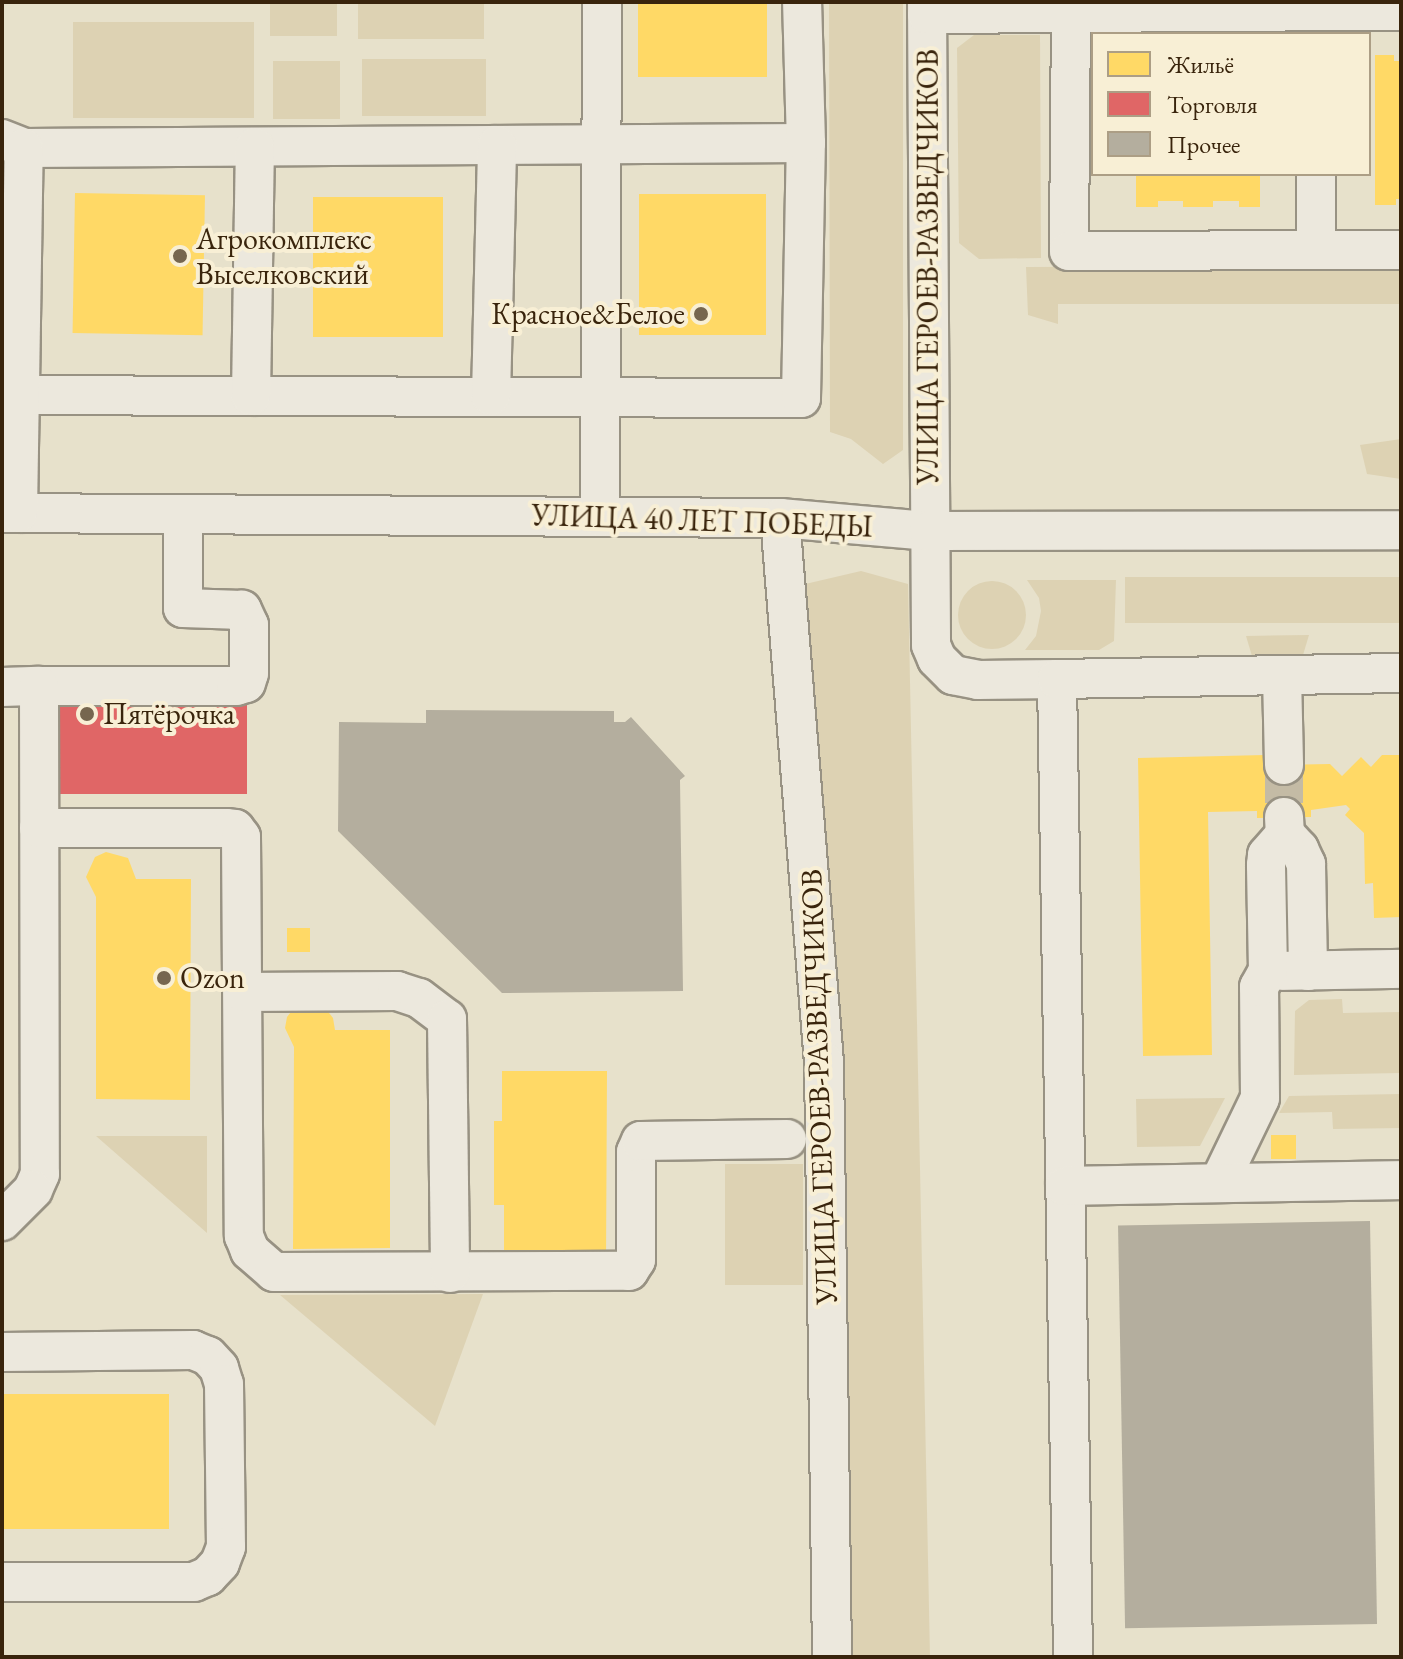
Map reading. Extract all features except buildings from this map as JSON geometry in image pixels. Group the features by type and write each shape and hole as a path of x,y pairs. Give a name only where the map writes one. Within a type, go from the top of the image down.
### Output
{"street":[{"path":"600,517 598,397 602,2"},
{"path":"10,395 801,398 806,143 802,2"},
{"path":"927,8 1086,9 1317,23 1401,11"},
{"name":"УЛИЦА ГЕРОЕВ-РАЗВЕДЧИКОВ","path":"927,8 929,531 931,645 937,659 953,675 978,680 1401,673"},
{"path":"1086,9 1069,251 1401,250"},
{"path":"10,513 13,144 255,147 806,143"},
{"path":"491,396 497,145"},
{"path":"251,396 255,147"},
{"path":"1316,176 1316,250"},
{"name":"УЛИЦА 40 ЛЕТ ПОБЕДЫ","path":"10,513 780,518 929,531 1401,530"},
{"path":"2,1221 33,1190 40,1174 39,828 20,686 236,686 246,683 249,678 249,625 242,610 183,608 183,514"},
{"name":"УЛИЦА ГЕРОЕВ-РАЗВЕДЧИКОВ","path":"780,518 823,1034 828,1157 832,1657"},
{"path":"1282,675 1284,765"},
{"path":"1057,679 1073,1657"},
{"path":"1219,1183 1260,1098 1259,987 1268,971 1266,865 1267,855 1284,826 1306,864 1308,971"},
{"path":"39,828 235,829 243,846 244,1236 250,1251 266,1267 286,1274 629,1271 636,1260 636,1152 641,1141 787,1139"},
{"path":"1268,971 1401,969"},
{"path":"243,992 397,991 419,998 447,1019 450,1273"},
{"path":"1065,1186 1401,1180"},
{"path":"2,1352 193,1350 208,1356 219,1368 224,1384 226,1547 220,1563 208,1576 194,1582 2,1582"}],"shaded area":[{"path":"270,2 337,2 337,36 270,36"},
{"path":"358,2 484,2 484,39 358,39"},
{"path":"829,2 903,2 903,450 883,464 851,439 830,432"},
{"path":"73,22 254,22 254,118 73,118"},
{"path":"974,35 1040,35 1041,258 979,259 959,243 957,48"},
{"path":"362,59 486,59 486,116 362,116"},
{"path":"273,61 340,61 340,119 273,119"},
{"path":"1401,266 1401,304 1058,304 1058,324 1028,315 1026,267"},
{"path":"1401,439 1401,479 1367,474 1360,445"},
{"path":"861,571 908,584 930,1657 831,1657 801,585"},
{"path":"1125,577 1401,577 1401,623 1125,623"},
{"path":"1027,580 1116,580 1114,641 1099,650 1025,650 1036,636 1041,611 1039,598"},
{"path":"992,581 1016,591 1026,615 1016,639 992,649 968,639 958,615 968,591"},
{"path":"1309,635 1303,655 1252,656 1246,636"},
{"path":"1342,999 1343,1013 1401,1012 1401,1073 1294,1075 1295,1011 1309,1000"},
{"path":"1401,1094 1401,1128 1333,1129 1332,1112 1279,1113 1289,1096"},
{"path":"1225,1098 1200,1146 1137,1147 1136,1099"},
{"path":"96,1136 207,1136 207,1233"},
{"path":"725,1164 803,1164 803,1285 725,1285"},
{"path":"483,1294 435,1426 280,1295"}],"tunnel":[{"path":"1284,765 1284,817"}],"place":[{"name":"Агрокомплекс Выселковский","path":"180,256"},
{"name":"Красное&Белое","path":"701,314"},
{"name":"Пятёрочка","path":"87,714"},
{"name":"Ozon","path":"164,978"}]}
